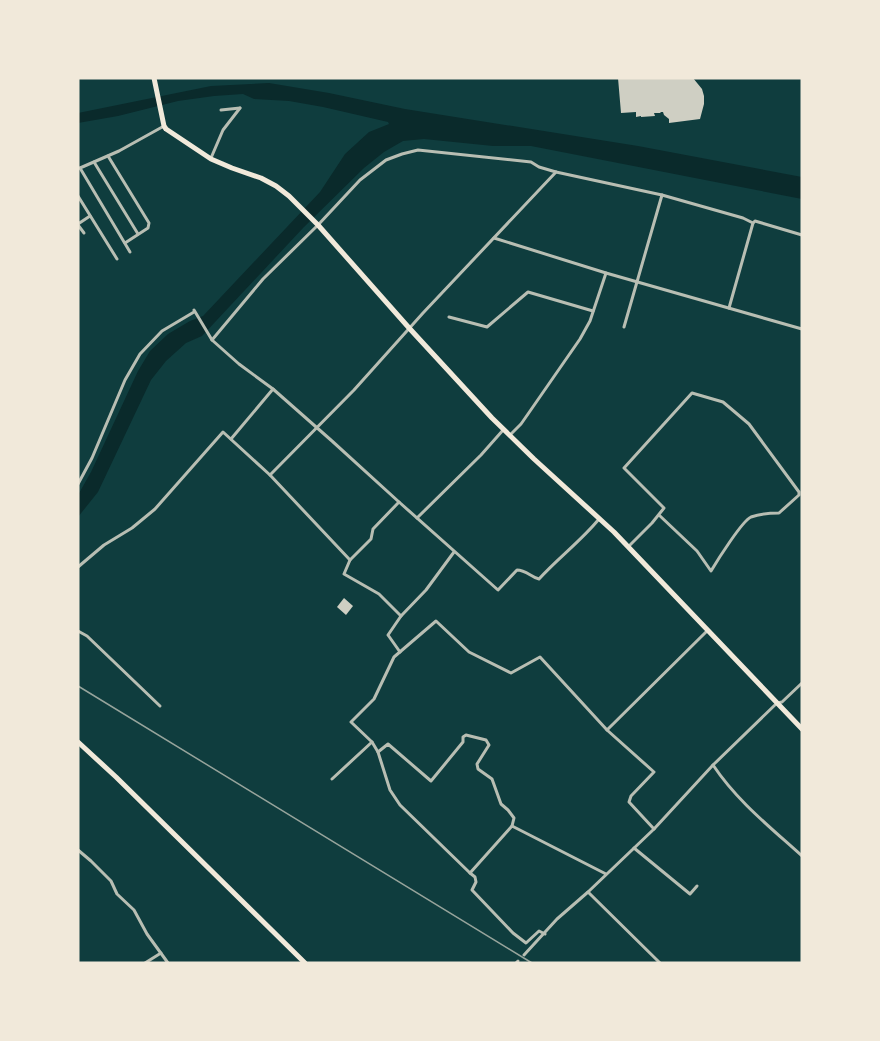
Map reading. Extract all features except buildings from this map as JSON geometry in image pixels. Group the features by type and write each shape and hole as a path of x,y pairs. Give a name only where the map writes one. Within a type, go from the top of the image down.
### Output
{"highway":[{"path":"154,78 164,126 211,159 276,186 300,207 504,429 628,548 802,729"},
{"path":"78,742 124,784 305,963"}],"street":[{"path":"211,159 223,130 240,108 221,110"},
{"path":"130,252 79,168 119,151 164,126"},
{"path":"212,340 263,279 360,180 386,160 418,150 531,162 556,172 662,195 743,218 753,223 755,221 802,235"},
{"path":"108,156 149,223 148,228 125,243"},
{"path":"94,162 138,234"},
{"path":"270,476 354,390 556,172"},
{"path":"624,327 662,195"},
{"path":"78,196 117,259"},
{"path":"84,233 78,224 90,216"},
{"path":"729,308 753,223"},
{"path":"494,238 606,273 802,329"},
{"path":"510,435 521,424 580,339 590,321 606,273"},
{"path":"448,317 486,327 528,292 593,311"},
{"path":"78,484 92,458 125,380 140,354 162,331 195,312 212,340 239,364 273,389 498,590 517,570 539,579 590,531 599,519"},
{"path":"231,439 273,389"},
{"path":"628,548 664,508 624,468 692,393 723,402 749,424 799,492 799,495 779,513 766,513 749,518 742,524 711,571 697,551 659,514"},
{"path":"417,518 504,429"},
{"path":"78,567 104,544 132,528 155,509 223,432 270,476 350,560"},
{"path":"399,502 373,529 371,538 350,560 344,573 379,594 401,616"},
{"path":"400,652 388,634 401,616 426,590 454,552"},
{"path":"545,934 539,931 526,943 513,933 472,890 476,882 475,877 400,805 390,790 378,752 372,742 351,722 374,699 394,657 436,621 469,652 511,673 540,657 607,730 654,772 629,801 654,829"},
{"path":"78,631 87,636 160,706"},
{"path":"607,730 707,631"},
{"path":"524,955 557,919 654,829 713,765 777,703 782,702 802,683"},
{"path":"378,752 388,744 430,781 463,742 463,737 466,735 486,740 489,745 477,764 478,769 492,779 501,804 514,818 512,826 470,873"},
{"path":"332,779 372,742"},
{"path":"713,765 724,783 755,815 802,856"},
{"path":"512,826 606,874"},
{"path":"634,848 690,894 697,886"},
{"path":"78,850 111,881 117,894 134,910 168,963"},
{"path":"588,892 660,963"},
{"path":"145,963 161,953"}],"water":[{"path":"269,83 405,109 638,146 802,177 802,199 531,146 493,146 424,139 403,141 364,168 304,227 202,336 186,343 166,361 151,380 98,492 78,517 78,495 150,351 168,334 203,316 320,192 345,154 369,132 389,124 323,107 289,101 254,99 243,94 178,101 78,123 78,113 211,86"}],"railway":[{"path":"78,686 532,963"}]}
